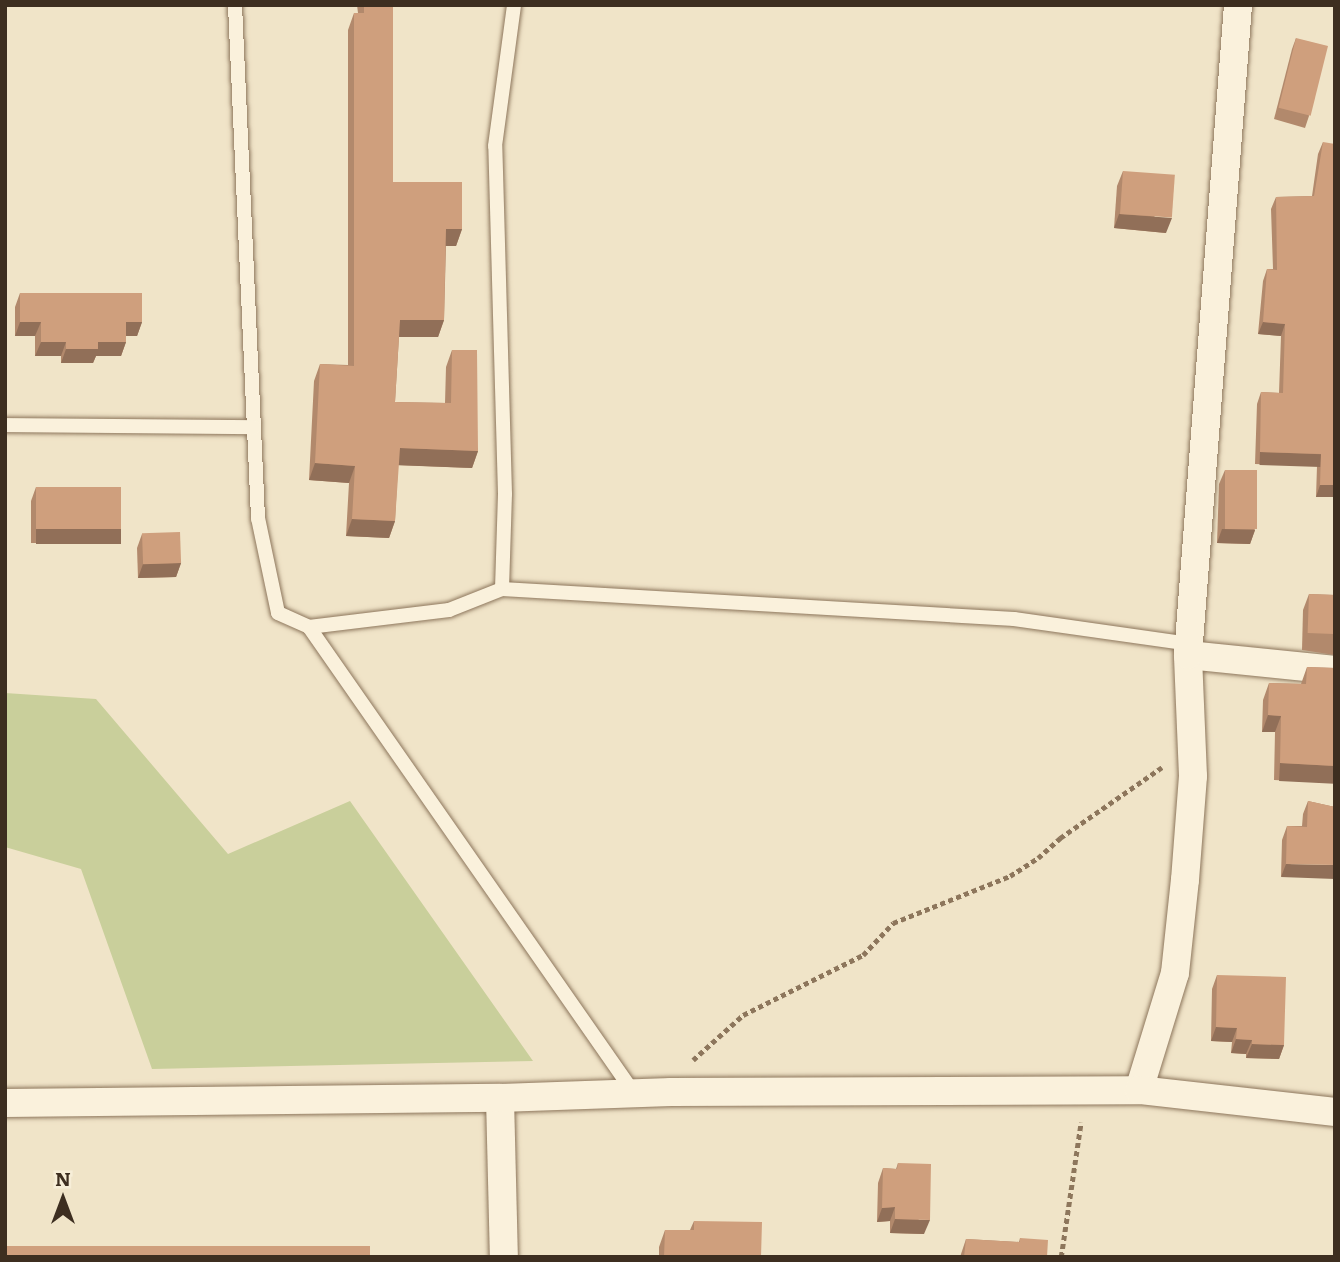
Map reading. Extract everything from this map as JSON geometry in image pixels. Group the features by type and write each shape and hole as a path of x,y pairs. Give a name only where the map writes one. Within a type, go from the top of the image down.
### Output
{"street":[{"path":"1139,1090 1175,973 1187,854 1192,747 1189,650 1238,5"},
{"path":"1189,650 1335,670"},
{"path":"5,1103 500,1098 671,1092 1139,1090 1335,1112"},
{"path":"500,1098 504,1257"}],"lane":[{"path":"235,5 258,519 278,612 309,627 634,1093"},
{"path":"502,589 505,494 495,146 514,5"},
{"path":"5,425 254,427"},
{"path":"309,627 449,610 502,589 1014,619 1189,650"}],"path":[{"path":"671,1092 685,1068 718,1035 743,1015 863,955 893,923 1010,876 1192,747"},
{"path":"1061,1257 1086,1090"}],"green space":[{"path":"5,693 96,699 228,854 350,801 533,1061 152,1069 81,869 5,847"}],"building":[{"path":"364,5 393,5 393,182 462,182 462,229 446,229 444,320 400,320 395,402 451,403 452,350 477,350 478,451 400,448 395,521 352,519 355,466 315,463 320,364 354,366 354,13 364,13"},
{"path":"1296,38 1328,46 1311,116 1279,108"},
{"path":"1323,142 1335,144 1335,485 1320,485 1321,454 1260,452 1261,392 1283,393 1285,324 1263,322 1267,269 1277,270 1276,197 1314,196"},
{"path":"1123,171 1175,175 1172,218 1120,214"},
{"path":"20,293 142,293 142,322 126,322 126,342 98,342 98,349 66,349 66,342 41,342 41,322 20,322"},
{"path":"1225,470 1257,470 1257,529 1225,529"},
{"path":"36,487 121,487 121,529 36,529"},
{"path":"180,532 181,563 143,564 142,533"},
{"path":"1309,594 1335,595 1334,634 1308,633"},
{"path":"1307,667 1335,668 1335,766 1280,763 1281,716 1268,715 1269,683 1306,684"},
{"path":"1308,801 1335,807 1335,865 1286,864 1287,826 1307,827"},
{"path":"1217,975 1286,977 1284,1045 1252,1044 1252,1040 1236,1039 1237,1028 1216,1027"},
{"path":"898,1163 931,1164 930,1220 895,1219 895,1207 882,1208 883,1168 897,1169"},
{"path":"694,1221 762,1222 761,1257 664,1257 665,1230 694,1230"},
{"path":"1020,1238 1048,1240 1047,1257 964,1257 966,1239 1020,1242"},
{"path":"5,1246 370,1246 370,1257 5,1257"}]}
